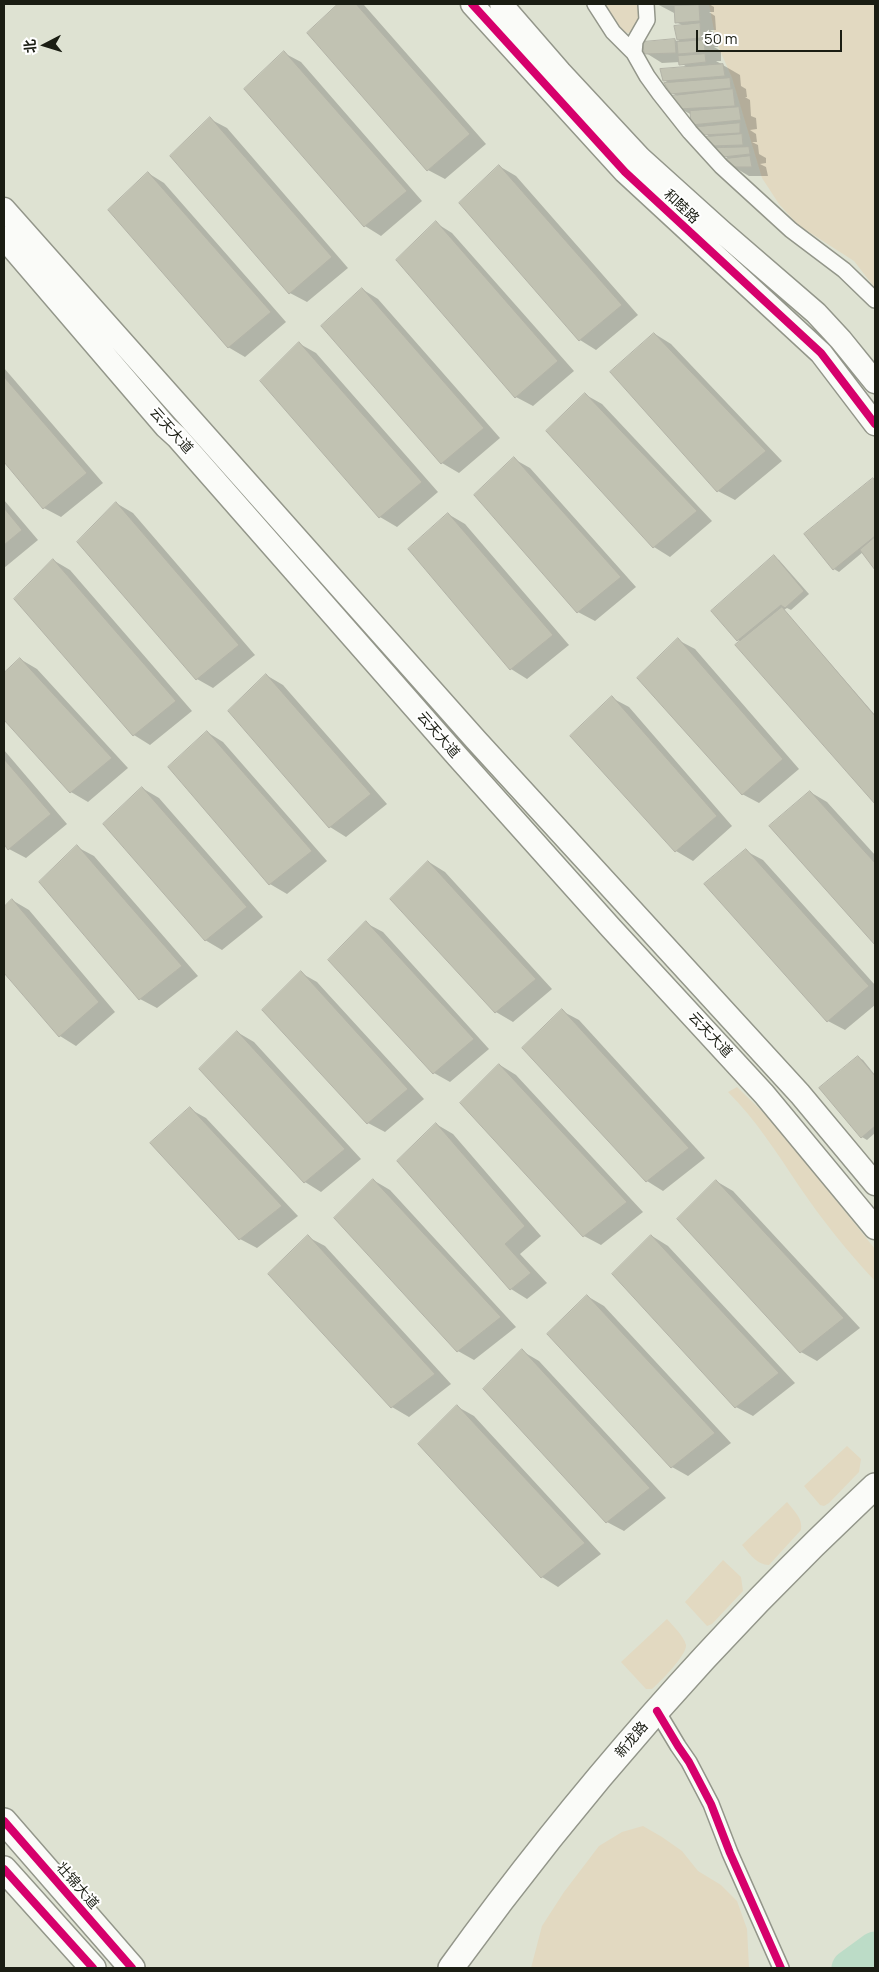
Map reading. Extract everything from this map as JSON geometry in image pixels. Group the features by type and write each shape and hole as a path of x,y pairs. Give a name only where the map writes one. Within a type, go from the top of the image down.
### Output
{"main road":[{"name":"和睦路","path":"472,4 626,172 821,353 875,424"},
{"name":"和睦路","path":"501,4 560,72 640,158 720,231 816,313 875,382"},
{"name":"云天大道","path":"4,209 476,740 800,1094 875,1184"},
{"name":"云天大道","path":"4,238 166,427 177,437 457,756 764,1094 875,1228"},
{"name":"新龙路","path":"451,1968 529,1865 659,1715 816,1542 875,1486"},
{"name":"新龙路","path":"459,1968 533,1870 659,1715 777,1592 875,1495"},
{"name":"壮锦大道","path":"4,1821 132,1968"},
{"path":"4,1869 93,1968"}],"street":[{"path":"595,4 613,32 634,53 660,94 690,132 721,166 791,230 844,270 875,300"},
{"path":"634,53 635,41 647,20 646,4"},
{"path":"659,1715 689,1762 711,1804 730,1853 781,1968"}],"shaded area":[{"path":"600,4 638,4 641,17 636,31 628,33 622,31"},
{"path":"709,4 875,4 875,288 854,261 798,225 779,204 762,178 732,78 716,41"},
{"path":"737,1087 775,1124 875,1249 875,1281 826,1223 757,1125 728,1092"},
{"path":"847,1446 861,1459 859,1472 829,1503 824,1506 820,1505 804,1486"},
{"path":"787,1502 801,1522 801,1530 769,1565 761,1563 742,1545"},
{"path":"723,1560 741,1577 743,1591 712,1624 707,1626 685,1602"},
{"path":"667,1619 683,1638 686,1645 685,1649 678,1661 661,1681 652,1689 646,1689 621,1662"},
{"path":"643,1826 682,1851 698,1871 721,1885 737,1901 747,1929 749,1968 531,1968 542,1926 564,1892 599,1846 622,1832"}],"building":[{"path":"338,4 356,4 470,134 427,171 307,33"},
{"path":"699,5 700,21 675,23 674,6"},
{"path":"700,23 701,38 677,40 674,26"},
{"path":"675,39 676,53 644,54 643,42"},
{"path":"704,40 705,52 678,54 677,42"},
{"path":"284,51 407,191 364,227 244,89"},
{"path":"705,54 706,62 679,65 678,56"},
{"path":"723,64 725,76 663,81 660,69"},
{"path":"730,78 731,88 671,94 664,83"},
{"path":"733,89 735,106 678,109 671,96"},
{"path":"739,107 741,120 691,125 690,111"},
{"path":"210,117 332,257 289,294 170,156"},
{"path":"740,123 740,133 703,135 697,127"},
{"path":"742,134 743,145 710,146 704,137"},
{"path":"749,147 750,154 723,157 714,148"},
{"path":"750,156 752,167 731,167 724,159"},
{"path":"499,165 622,305 579,341 459,203"},
{"path":"148,172 271,312 228,348 108,210"},
{"path":"436,221 558,361 515,398 396,260"},
{"path":"362,288 484,428 441,464 321,326"},
{"path":"654,333 766,451 717,492 610,372"},
{"path":"299,342 422,482 379,518 260,381"},
{"path":"4,377 87,473 43,509 4,462"},
{"path":"585,393 697,511 653,548 546,431"},
{"path":"514,457 621,577 577,613 474,495"},
{"path":"873,478 875,481 875,536 833,570 804,534"},
{"path":"116,502 239,645 196,680 77,542"},
{"path":"4,508 22,530 4,545"},
{"path":"448,513 553,635 510,670 408,549"},
{"path":"875,537 875,570 860,550"},
{"path":"774,555 804,591 785,608 781,605 737,641 711,611"},
{"path":"53,559 176,701 133,736 14,599"},
{"path":"782,607 875,716 875,804 735,645"},
{"path":"678,638 783,759 742,795 637,678"},
{"path":"20,658 112,758 70,793 4,720 4,673"},
{"path":"266,674 371,794 329,828 228,711"},
{"path":"612,696 717,816 675,852 570,736"},
{"path":"207,731 312,851 269,885 168,767"},
{"path":"4,759 51,814 8,850 4,844"},
{"path":"142,787 247,907 205,941 103,824"},
{"path":"810,791 875,863 875,945 769,826"},
{"path":"77,845 182,966 139,1000 39,882"},
{"path":"746,849 869,986 827,1022 704,884"},
{"path":"428,861 536,979 495,1013 390,899"},
{"path":"12,899 99,1002 59,1037 4,973 4,907"},
{"path":"366,921 474,1039 433,1074 328,960"},
{"path":"301,971 408,1089 367,1124 262,1010"},
{"path":"562,1009 689,1148 646,1182 522,1048"},
{"path":"237,1031 345,1149 304,1183 199,1069"},
{"path":"858,1056 875,1076 875,1126 861,1138 819,1088"},
{"path":"499,1064 627,1202 583,1237 460,1103"},
{"path":"190,1107 282,1206 239,1240 150,1143"},
{"path":"436,1123 525,1226 505,1244 531,1273 510,1290 397,1161"},
{"path":"373,1179 501,1317 457,1352 334,1218"},
{"path":"716,1180 844,1318 800,1353 677,1219"},
{"path":"308,1235 435,1374 391,1408 268,1274"},
{"path":"651,1235 779,1373 735,1408 612,1274"},
{"path":"587,1295 715,1433 671,1468 547,1334"},
{"path":"522,1349 650,1488 606,1523 483,1389"},
{"path":"457,1405 585,1543 541,1578 418,1444"}],"waterway":[{"path":"849,1968 875,1949"}],"cycle path":[{"path":"472,4 625,172 821,353 875,424"},
{"path":"657,1711 689,1762 711,1804 730,1853 781,1968"},
{"path":"4,1821 132,1968"},
{"path":"4,1869 93,1968"}]}
